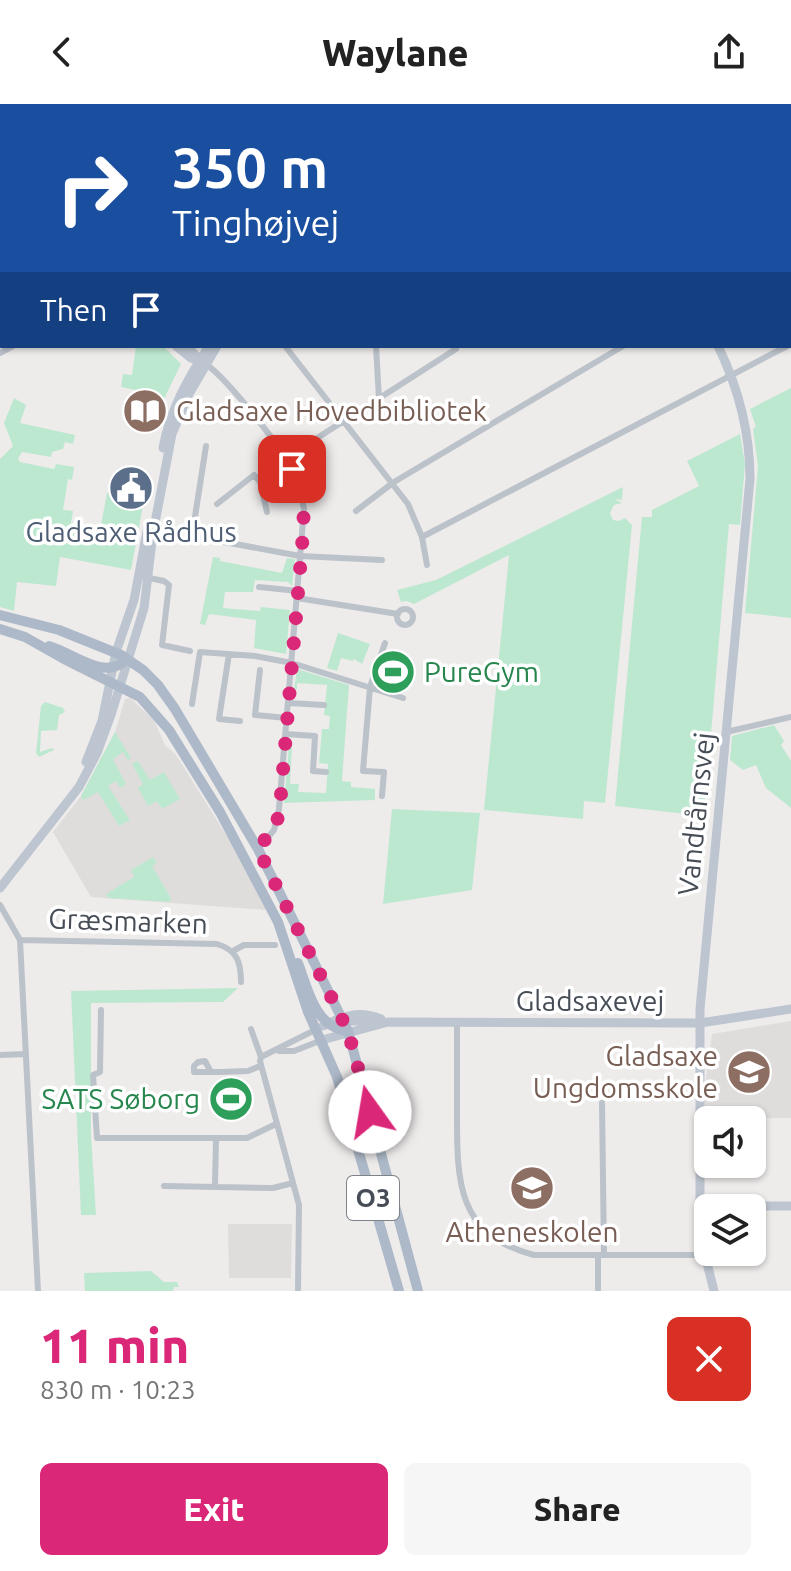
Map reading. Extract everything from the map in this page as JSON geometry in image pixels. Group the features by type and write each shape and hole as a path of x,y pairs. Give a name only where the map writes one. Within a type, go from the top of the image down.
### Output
{"main road":[{"name":"O3","path":"0,615 29,621 117,668 149,705 175,739 245,856 278,922 279,942 316,1029 335,1030"},
{"name":"O3","path":"0,629 158,685 175,709 258,849 370,1112 418,1291"},
{"path":"279,942 296,960 319,1014 335,1030"},
{"name":"O3","path":"335,1030 328,1053 347,1105 399,1291"}],"street":[{"path":"178,348 191,358 203,362"},
{"path":"189,348 225,382 287,459 297,480 304,509 277,823 258,849"},
{"path":"0,888 85,776 104,733 117,668 143,613 143,576 168,424 178,399 212,348"},
{"path":"287,348 394,482 408,504 422,537 427,565"},
{"path":"376,348 379,399"},
{"path":"356,511 394,482 620,348"},
{"name":"Vandtårnsvej","path":"700,1194 700,1023 750,479 747,425 732,375 719,348"},
{"path":"422,537 783,348"},
{"path":"260,482 287,459 456,349"},
{"path":"117,668 112,645 143,576 169,447 178,417 203,362"},
{"path":"206,446 192,536 300,556 382,560"},
{"path":"217,504 254,475 260,482 267,512"},
{"path":"71,794 102,721 136,591 143,576"},
{"path":"143,576 166,582 170,588 162,645 190,651"},
{"path":"259,587 398,614"},
{"path":"382,796 384,772 363,771 370,687 385,643"},
{"path":"192,704 200,652 292,663 403,698"},
{"path":"229,654 219,719 240,721"},
{"path":"260,670 255,715 287,718"},
{"path":"288,703 324,705"},
{"path":"726,732 791,717"},
{"path":"286,734 315,736 313,771 326,772"},
{"path":"0,905 20,940 38,1291"},
{"name":"Græsmarken","path":"20,940 217,944 233,951 239,959 241,982"},
{"name":"Græsmarken","path":"233,951 244,945 279,942"},
{"name":"Gladsaxevej","path":"335,1030 388,1022 700,1023 791,1009"},
{"path":"101,1010 100,1072 93,1075 97,1138 247,1138 276,1124"},
{"name":"Gladsaxevej","path":"335,1030 370,1014 388,1022"},
{"path":"457,1023 458,1176 463,1197 474,1217 496,1239 534,1255 694,1255"},
{"path":"251,1029 299,1205 298,1291"},
{"path":"261,1057 316,1029"},
{"path":"276,1051 294,1051 335,1030"},
{"path":"0,1055 26,1054"},
{"path":"211,1072 248,1071 260,1066"},
{"path":"598,1291 602,1103"},
{"path":"215,1186 216,1138"},
{"path":"164,1186 273,1188 293,1183"},
{"path":"766,1206 791,1206"},
{"name":"Vandtårnsvej","path":"708,1266 714,1291"}],"shaded area":[{"path":"130,698 154,720 165,745 176,755 230,841 266,910 91,897 53,832 81,796 115,732 125,699"},
{"name":"Gladsaxe Ungdomsskole","path":"791,1021 791,1118 766,1118 766,1106 705,1106 712,1034"},
{"path":"228,1224 292,1224 291,1278 229,1278"}],"green space":[{"path":"136,348 165,348 181,364 162,403 155,402 154,394 121,387 123,374 132,375"},
{"path":"791,388 791,618 745,613 758,467 753,428 756,427 750,409"},
{"path":"14,398 26,405 20,423 75,435 73,444 65,442 63,449 52,452 51,457 22,452 18,459 54,469 56,464 74,467 72,480 68,479 63,510 73,511 70,529 89,532 89,539 98,541 107,493 144,500 131,570 60,557 56,586 17,582 14,611 0,607 0,459 13,446 4,423"},
{"path":"740,434 745,464 740,525 729,524 704,816 615,806 642,517 652,517 652,510 699,486 687,461"},
{"path":"623,487 622,500 614,499 622,503 614,505 610,513 613,520 625,518 632,525 605,803 584,801 583,819 484,810 509,555 414,604 401,602 397,590 436,580"},
{"path":"213,557 282,573 287,558 295,559 292,586 288,582 255,580 253,592 225,592 223,608 290,610 286,654 254,648 256,620 209,614 205,625 200,624"},
{"path":"338,633 370,644 362,664 354,659 341,658 337,671 327,668"},
{"path":"297,669 349,685 342,781 351,782 351,787 375,789 375,800 284,803 289,745 292,745 290,784 299,784 298,792 326,793 328,764 319,763 322,729 329,729 330,716 324,715 327,685 297,683 297,689 294,689"},
{"path":"45,702 63,708 65,712 59,715 57,730 41,731 40,752 54,750 39,757 36,753 41,706"},
{"path":"774,725 791,761 791,808 766,788 756,765 743,770 730,760 732,736"},
{"path":"115,732 131,758 128,760 123,752 113,759 126,784 120,788 116,781 108,786 130,820 119,826 98,792 83,800 81,796"},
{"path":"138,761 150,780 164,772 180,799 162,809 157,801 148,806 138,788 143,784 132,764"},
{"path":"392,809 480,813 472,890 383,904"},
{"path":"153,857 157,863 152,866 171,898 170,902 108,898 106,894 134,877 131,870"},
{"path":"238,988 223,1002 91,1003 91,1135 96,1215 81,1215 71,991"},
{"path":"151,1271 164,1282 177,1282 179,1287 174,1287 173,1291 85,1291 84,1273"}],"place":[{"name":"Gladsaxe Hovedbibliotek","path":"145,411"},
{"name":"Gladsaxe Rådhus","path":"131,488"},
{"name":"PureGym","path":"393,672"},
{"name":"Gladsaxe Ungdomsskole","path":"749,1072"},
{"name":"SATS Søborg","path":"231,1099"},
{"name":"Atheneskolen","path":"532,1188"}],"route":[{"path":"292,469 301,494 304,522 281,794 277,823 258,849 348,1031 370,1112"}]}
